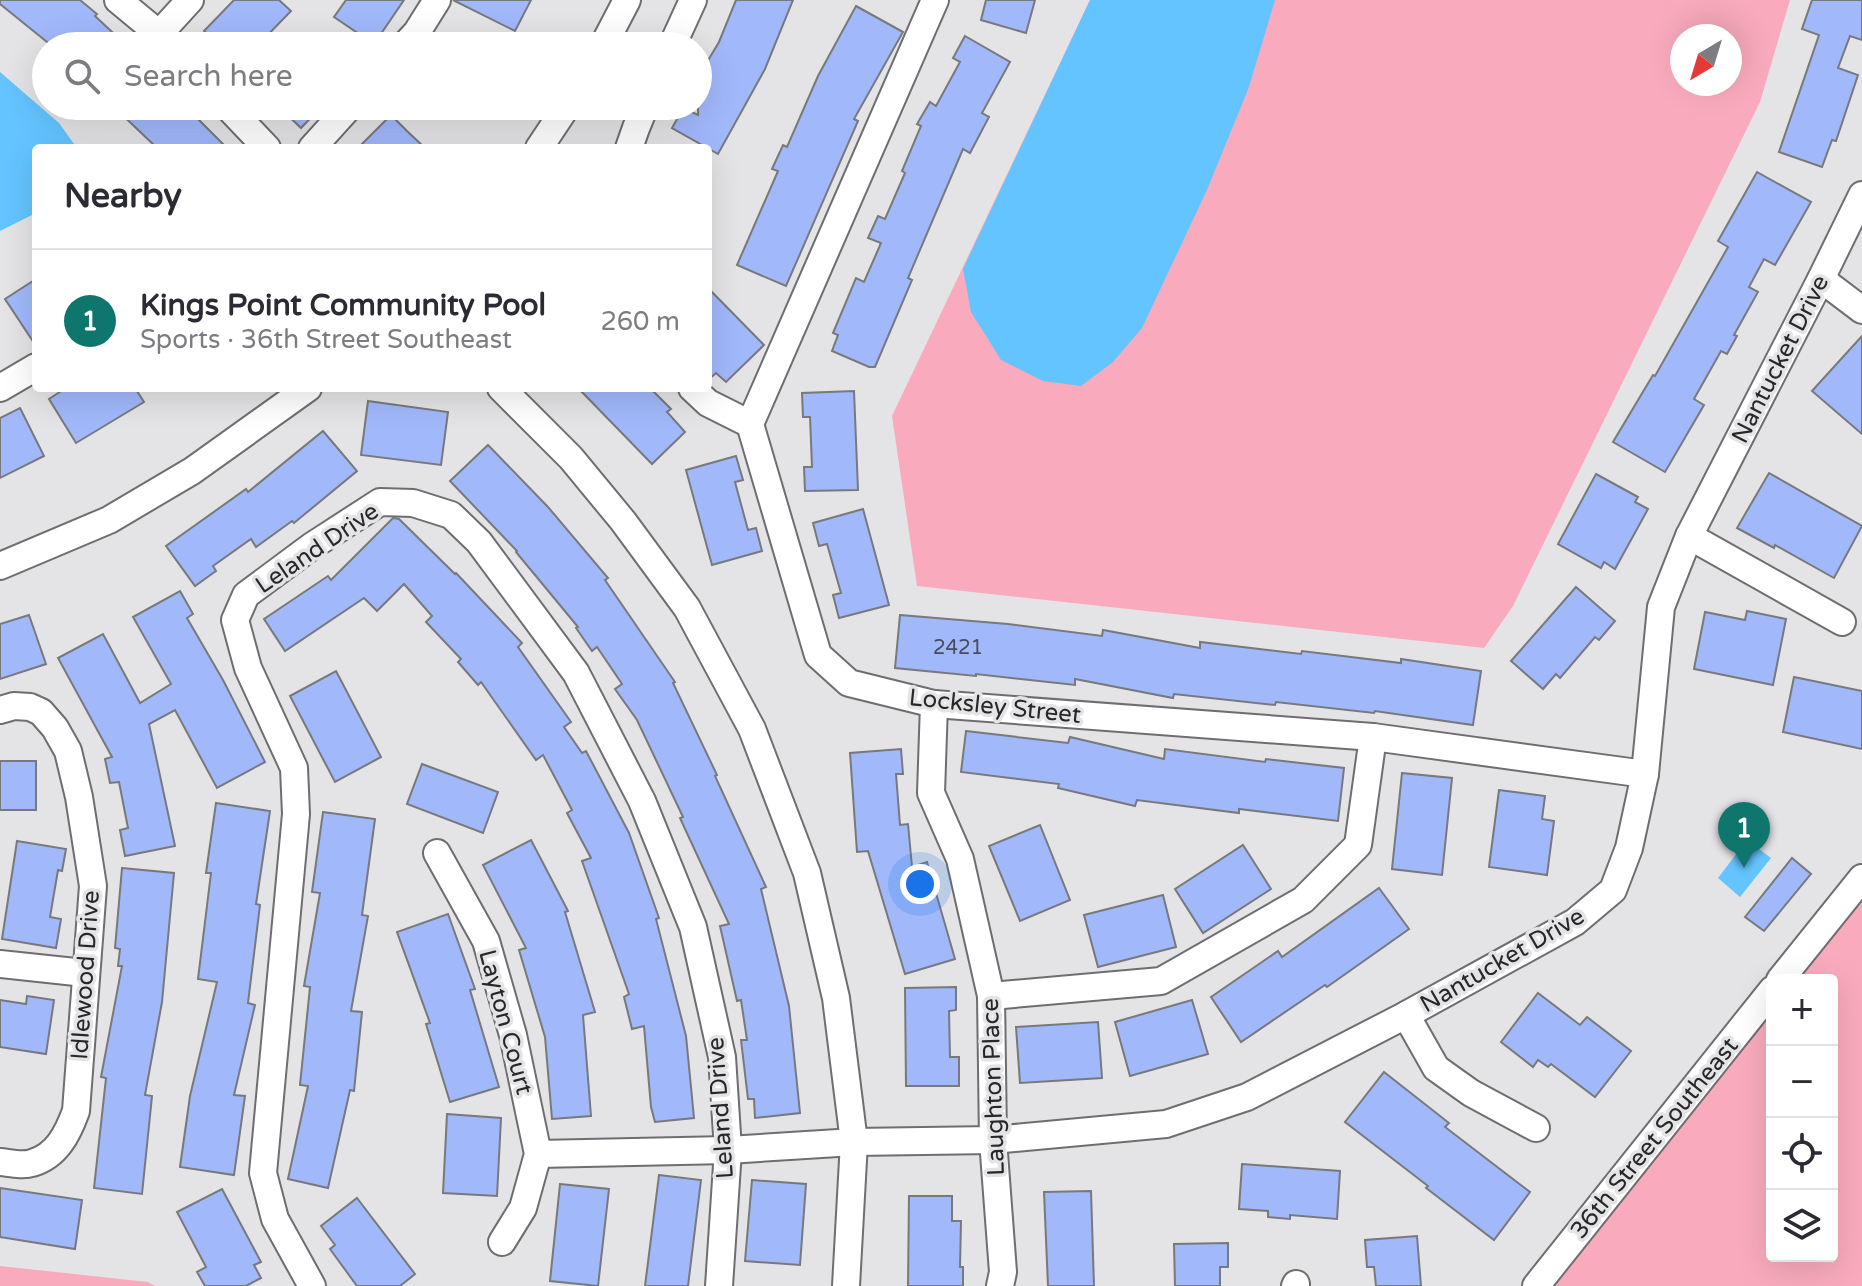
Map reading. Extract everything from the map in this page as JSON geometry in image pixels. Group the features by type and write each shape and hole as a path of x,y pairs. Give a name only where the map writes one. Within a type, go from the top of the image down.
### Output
{"street":[{"path":"118,0 156,32"},
{"path":"170,32 190,0"},
{"path":"417,32 437,0"},
{"path":"610,32 627,0"},
{"path":"678,32 693,0"},
{"path":"696,392 708,403 750,424 935,0"},
{"path":"240,120 263,144"},
{"path":"316,144 337,120"},
{"path":"542,144 558,120"},
{"path":"631,144 640,120"},
{"name":"Nantucket Drive","path":"728,1150 854,1142 993,1140 1166,1124 1247,1097 1406,1015 1575,922 1613,890 1629,848 1645,774 1661,607 1689,536 1862,195"},
{"path":"1821,279 1862,310"},
{"path":"0,388 32,369"},
{"path":"0,566 109,520 192,471 302,392"},
{"path":"505,392 571,458 687,608 752,729 807,873 836,998 854,1142 846,1286"},
{"name":"Locksley Street","path":"750,424 818,655 849,683 934,704 1373,737 1645,774"},
{"name":"Leland Drive","path":"312,1286 275,1219 263,1173 296,814 294,768 248,668 235,620 246,595 312,546 380,502 413,503 451,515 479,542 576,673 642,801 693,927 722,1057 728,1150 719,1286"},
{"path":"1689,536 1842,622"},
{"name":"Laughton Place","path":"934,704 931,793 960,859 991,996 993,1140 1003,1272 1000,1286"},
{"name":"Idlewood Drive","path":"0,710 14,706 30,707 41,712 55,728 68,751 79,797 93,886 76,1111 67,1136 45,1156 31,1164 0,1162"},
{"path":"991,996 1161,981 1303,900 1358,845 1373,737"},
{"name":"Layton Court","path":"437,853 486,941 513,1035 538,1154 523,1208 502,1242"},
{"path":"1785,974 1862,878"},
{"path":"0,964 85,973"},
{"name":"36th Street Southeast","path":"1536,1286 1766,998"},
{"path":"1406,1015 1436,1068 1471,1093 1536,1128"},
{"path":"538,1154 728,1150"}],"shaded area":[{"path":"1090,0 1790,0 1760,102 1513,606 1484,648 917,586 892,416"},
{"path":"1862,895 1862,1286 1550,1286 1766,1015 1766,1262 1838,1262 1838,974 1799,974"},
{"path":"0,1266 148,1282 155,1286 0,1286"}],"water":[{"path":"1090,0 1275,0 1249,87 1207,190 1142,328 1113,362 1081,386 1043,381 1001,360 971,312 963,269"},
{"path":"0,72 32,100 32,120 56,120 74,144 32,144 32,215 0,231"},
{"path":"1747,840 1771,858 1740,897 1718,878"}],"building":[{"path":"0,0 80,0 112,32 35,32 0,4"},
{"path":"234,0 279,0 291,11 271,32 204,31"},
{"path":"346,0 404,0 382,32 356,32 334,17"},
{"path":"453,0 531,0 515,31"},
{"path":"736,0 793,0 765,69 718,154 712,151 712,144 700,144 672,128 676,120 712,120 712,54"},
{"path":"986,0 1035,0 1026,33 981,20"},
{"path":"1812,0 1862,0 1862,40 1850,36 1838,68 1858,75 1836,141 1832,140 1822,167 1779,152 1819,35 1802,29"},
{"path":"856,6 903,32 854,119 858,121 786,286 737,265 778,171 772,169 783,145 787,147 818,76"},
{"path":"965,36 1010,62 982,113 989,117 970,153 963,149 908,278 912,280 875,367 869,367 832,351 838,335 833,333 856,278 864,282 881,243 868,238 878,216 885,219 905,173 902,171 921,126 917,124 930,102 936,106 960,62 953,58"},
{"path":"128,120 199,120 223,144 153,144"},
{"path":"293,120 309,120 301,128"},
{"path":"386,120 396,120 421,144 362,144"},
{"path":"1757,172 1811,202 1775,265 1764,259 1749,287 1758,292 1727,354 1721,351 1694,399 1704,405 1665,472 1613,442 1655,376 1728,247 1718,241"},
{"path":"32,282 32,340 5,299"},
{"path":"712,292 764,345 726,382 716,373 712,376"},
{"path":"1862,336 1862,434 1812,391"},
{"path":"854,391 858,490 805,491 804,467 812,467 810,417 803,417 802,393"},
{"path":"60,392 138,392 144,402 76,443 49,399"},
{"path":"582,392 654,392 671,409 667,412 685,432 652,464"},
{"path":"368,401 448,412 441,465 361,455"},
{"path":"20,408 44,456 0,478 0,418"},
{"path":"323,431 357,471 294,523 292,521 256,547 251,539 213,566 216,571 195,586 166,546 246,489 248,492"},
{"path":"488,445 548,507 608,578 605,580 675,682 766,887 761,889 789,1006 800,1113 755,1118 754,1099 748,1099 741,1040 747,1040 741,1000 737,1001 720,926 729,924 637,720 615,689 622,684 597,647 592,651 578,627 517,551 450,481"},
{"path":"736,456 743,480 735,482 748,530 756,528 762,551 712,565 686,470"},
{"path":"1769,473 1862,526 1834,578 1737,528"},
{"path":"1596,474 1638,497 1635,502 1648,509 1615,569 1604,562 1601,568 1558,544"},
{"path":"863,509 889,605 839,618 833,595 841,593 827,544 819,546 813,523"},
{"path":"393,518 399,519 456,573 522,643 518,647 571,722 564,727 582,753 586,751 629,833 659,918 656,919 686,1036 694,1118 655,1122 644,1026 632,1029 624,997 629,994 582,861 591,858 567,813 572,810 543,755 536,760 481,682 478,685 458,662 461,659 426,622 432,616 404,584 377,611 364,598 285,651 264,619 328,576 331,580"},
{"path":"1576,587 1615,621 1599,640 1595,637 1560,678 1556,674 1543,689 1511,661"},
{"path":"180,591 193,614 187,618 265,762 217,788 175,710 149,724 175,846 125,856 120,830 128,828 119,782 110,783 105,759 112,757 58,658 103,634 140,703 171,684 133,617"},
{"path":"1747,611 1786,619 1773,685 1694,669 1705,612 1745,620"},
{"path":"29,615 46,664 0,679 0,624"},
{"path":"900,615 1102,636 1103,630 1200,648 1200,642 1401,663 1401,659 1481,671 1473,725 1375,711 1276,702 1275,705 1174,694 1173,698 1075,679 1075,685 895,668"},
{"path":"336,671 381,757 335,782 290,696"},
{"path":"1794,677 1862,691 1862,749 1783,732"},
{"path":"966,731 1068,743 1070,737 1164,759 1165,749 1344,768 1338,821 1137,800 1135,806 1058,788 1059,784 961,772"},
{"path":"901,749 903,774 896,774 900,825 908,824 912,867 927,862 955,959 905,974 868,851 857,852 850,753"},
{"path":"0,761 36,761 36,810 0,810"},
{"path":"422,764 498,792 483,833 407,804"},
{"path":"1402,773 1452,778 1442,875 1392,869"},
{"path":"1499,790 1545,796 1542,819 1554,821 1547,875 1489,867"},
{"path":"216,803 270,811 256,904 260,905 248,1003 255,1005 234,1095 245,1096 234,1175 180,1167 190,1096 217,982 198,979 211,873 206,873"},
{"path":"323,812 375,819 362,915 368,916 351,1011 362,1012 354,1091 350,1090 328,1188 288,1179 308,1086 300,1085 310,987 304,986 320,893 312,892"},
{"path":"1040,825 1070,900 1020,921 989,846"},
{"path":"531,840 568,911 565,912 595,1012 583,1015 591,1116 552,1119 545,1037 519,950 526,948 483,865"},
{"path":"17,841 66,849 62,871 58,870 50,917 61,919 56,948 2,939"},
{"path":"1243,845 1271,889 1203,933 1175,889"},
{"path":"1792,858 1811,874 1764,931 1745,917"},
{"path":"122,868 174,873 162,1002 145,1095 152,1096 142,1194 94,1188 106,1078 101,1077 122,966 118,966 120,949 115,948"},
{"path":"1379,888 1409,929 1241,1042 1211,997 1278,951 1282,957"},
{"path":"1163,895 1176,947 1098,967 1084,915"},
{"path":"448,914 475,989 470,990 499,1087 450,1102 426,1024 430,1023 397,932"},
{"path":"956,987 956,1010 949,1011 950,1057 959,1057 959,1086 906,1086 905,988"},
{"path":"1538,993 1580,1025 1587,1017 1631,1051 1595,1097 1551,1064 1548,1067 1538,1060 1533,1067 1501,1042"},
{"path":"27,996 54,1000 46,1054 0,1047 0,1000 26,1004"},
{"path":"1192,1000 1208,1054 1130,1076 1115,1022"},
{"path":"1098,1022 1102,1078 1020,1083 1016,1027"},
{"path":"1384,1072 1449,1123 1445,1127 1530,1192 1494,1240 1345,1122"},
{"path":"447,1114 501,1118 497,1196 443,1193"},
{"path":"1242,1164 1340,1171 1337,1219 1290,1215 1290,1219 1268,1217 1268,1211 1239,1209"},
{"path":"659,1175 701,1180 688,1286 645,1286"},
{"path":"752,1180 806,1184 800,1265 745,1261"},
{"path":"560,1184 609,1189 598,1286 550,1281"},
{"path":"0,1188 82,1200 75,1249 0,1237"},
{"path":"222,1189 261,1262 254,1265 261,1278 246,1286 205,1286 197,1272 206,1267 177,1212"},
{"path":"1091,1191 1094,1286 1048,1286 1044,1192"},
{"path":"909,1196 952,1196 952,1221 961,1221 960,1267 963,1267 963,1286 908,1286"},
{"path":"357,1198 415,1274 400,1286 357,1286 330,1249 335,1245 321,1226"},
{"path":"1417,1236 1421,1286 1376,1286 1374,1267 1367,1267 1365,1240"},
{"path":"1228,1243 1228,1267 1220,1267 1220,1286 1175,1286 1174,1244"}],"place":[{"name":"Kings Point Community Pool","path":"1744,868"}]}
